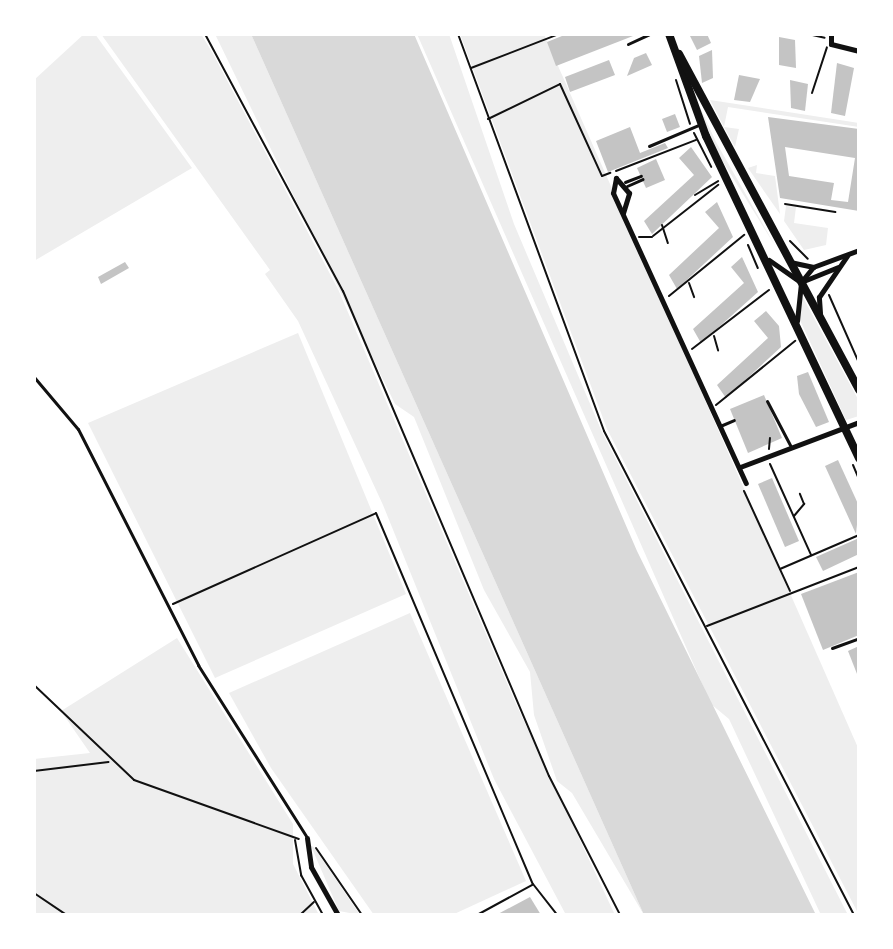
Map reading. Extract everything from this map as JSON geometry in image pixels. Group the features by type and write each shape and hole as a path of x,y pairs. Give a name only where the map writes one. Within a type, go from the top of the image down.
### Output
{"main road":[{"path":"670,37 717,160 769,260 859,458"},
{"path":"670,37 730,156 859,390"}],"street":[{"path":"831,39 859,51"},
{"path":"623,213 626,184 616,178 611,187 746,483"},
{"path":"789,262 813,267 859,250"},
{"path":"820,316 824,287 848,255"},
{"path":"769,260 801,282"},
{"path":"797,322 801,282 813,267"},
{"path":"801,282 838,267"},
{"path":"740,467 790,445 858,422"},
{"path":"307,838 311,867 338,915"}],"lane":[{"path":"628,44 649,34"},
{"path":"649,146 701,124"},
{"path":"717,160 730,156"},
{"path":"626,184 642,177"},
{"path":"34,377 78,429 168,607 307,838"},
{"path":"767,401 790,445"},
{"path":"720,426 734,420"},
{"path":"852,443 858,422"},
{"path":"832,648 859,638"}],"path":[{"path":"205,34 343,291 549,776 620,915"},
{"path":"458,34 487,120 604,431 854,915"},
{"path":"470,69 559,34"},
{"path":"808,34 831,39 812,93"},
{"path":"487,120 560,84 602,176 611,187"},
{"path":"602,176 697,139"},
{"path":"635,239 654,236 678,212 718,182 695,195"},
{"path":"785,204 835,212"},
{"path":"663,227 668,243"},
{"path":"662,299 679,291 745,235"},
{"path":"796,245 813,267"},
{"path":"689,283 694,297"},
{"path":"824,287 859,363"},
{"path":"686,351 703,346 770,290"},
{"path":"714,336 718,350"},
{"path":"712,407 728,399 796,340"},
{"path":"768,447 770,438"},
{"path":"766,456 811,555"},
{"path":"746,483 791,593"},
{"path":"794,517 804,504 800,494"},
{"path":"168,607 376,513 533,884 557,915"},
{"path":"780,569 859,535"},
{"path":"706,626 859,567"},
{"path":"34,685 110,762 157,792 295,839 301,875 323,915"},
{"path":"34,771 110,762"},
{"path":"307,838 362,915"},
{"path":"477,915 533,884"},
{"path":"34,893 67,915"},
{"path":"300,915 315,900"}],"shaded area":[{"path":"84,34 95,34 192,168 34,261 34,80"},
{"path":"101,34 201,34 212,52 338,289 516,704 615,915 566,915 494,779 383,505 298,321 265,274 270,270"},
{"path":"215,34 251,34 644,915 572,793 557,781 534,715 530,672 484,590 414,417 395,404"},
{"path":"251,34 414,34 637,551 816,915 644,915"},
{"path":"417,34 449,34 514,224 602,432 848,915 821,915 729,719 711,704"},
{"path":"460,34 544,34 859,750 859,915 607,429"},
{"path":"710,100 859,123 859,127 728,107 724,127"},
{"path":"699,105 716,142 777,249 712,144"},
{"path":"724,127 739,129 735,147"},
{"path":"757,165 756,173 775,176 780,214 748,168"},
{"path":"786,206 796,207 794,223 828,228 826,245 804,250 784,221"},
{"path":"800,292 859,401 859,416 846,420 799,318"},
{"path":"298,333 406,594 215,678 88,423"},
{"path":"410,613 526,881 452,915 374,915 271,768 229,693"},
{"path":"177,638 293,824 293,864 319,915 34,915 34,759 90,753 61,711"},
{"path":"311,846 314,847 360,915 339,911"}],"building":[{"path":"567,34 633,36 556,66 547,42"},
{"path":"689,34 707,34 711,43 697,50"},
{"path":"779,37 795,40 796,68 779,65"},
{"path":"712,50 713,78 702,83 699,56"},
{"path":"646,53 652,65 627,76 634,58"},
{"path":"609,60 615,75 570,92 565,77"},
{"path":"837,63 854,68 845,116 831,113"},
{"path":"739,75 760,79 750,102 734,100"},
{"path":"790,80 808,84 805,111 791,108"},
{"path":"675,114 680,127 667,132 662,119"},
{"path":"768,117 859,129 859,211 780,198","holes":["785,147 855,158 848,202 831,200 834,183 789,176"]},
{"path":"630,127 640,153 665,143 668,148 608,172 596,141"},
{"path":"691,147 712,177 652,234 644,221 694,175 679,158"},
{"path":"656,159 665,180 646,188 637,168"},
{"path":"717,202 733,237 677,289 669,275 719,228 705,212"},
{"path":"742,257 758,292 701,343 693,329 744,283 731,267"},
{"path":"125,262 129,268 101,284 98,277"},
{"path":"766,311 779,326 781,347 726,398 717,385 768,338 754,321"},
{"path":"808,372 829,422 816,427 799,394 797,376"},
{"path":"764,395 782,438 748,453 730,409"},
{"path":"838,460 859,506 856,534 825,466"},
{"path":"772,478 799,541 785,547 758,484"},
{"path":"859,538 859,554 823,571 816,557"},
{"path":"859,572 859,635 823,650 801,594"},
{"path":"859,646 859,679 848,651"},
{"path":"530,897 541,915 496,915"}]}
